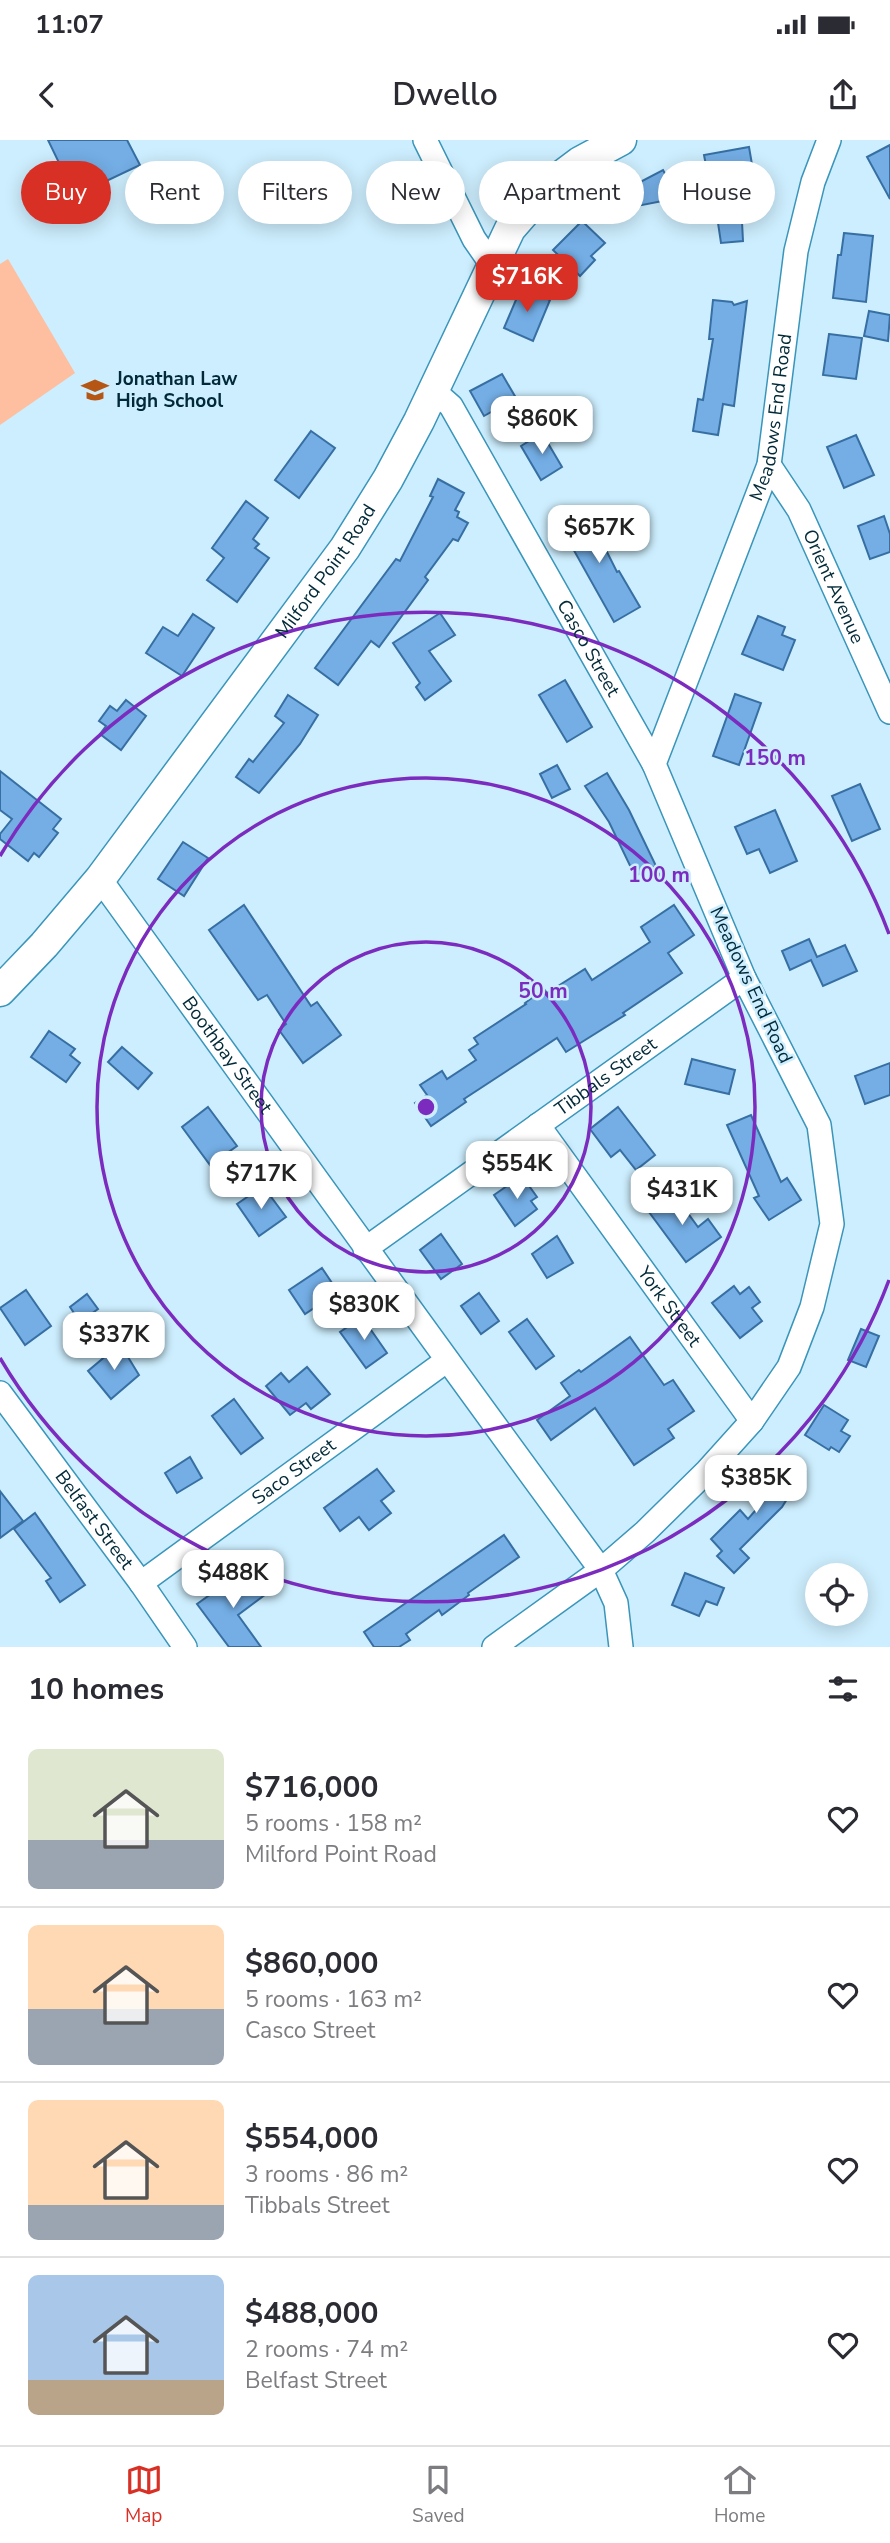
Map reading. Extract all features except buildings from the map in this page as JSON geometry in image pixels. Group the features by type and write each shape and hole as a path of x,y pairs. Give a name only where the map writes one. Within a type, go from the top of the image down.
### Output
{"main road":[{"name":"Milford Point Road","path":"0,991 44,945 100,879 345,548 388,479 434,391 510,229 537,198 580,162 621,140"}],"street":[{"path":"425,140 474,239 492,265"},
{"name":"Meadows End Road","path":"494,1647 601,1570 678,1501 752,1421 789,1367 813,1307 832,1224 819,1125 744,978 654,764 769,465 796,251 813,182 829,140"},
{"name":"Casco Street","path":"434,391 451,406 654,764"},
{"name":"Orient Avenue","path":"769,465 799,510 890,712"},
{"name":"Boothbay Street","path":"100,879 446,1361 601,1570 616,1603 621,1647"},
{"name":"Tibbals Street","path":"365,1249 744,978"},
{"name":"York Street","path":"538,1125 752,1421"},
{"name":"Saco Street","path":"141,1583 446,1361"},
{"name":"Belfast Street","path":"0,1393 141,1583 185,1647"}],"shaded area":[{"path":"8,259 75,373 0,425 0,264"}],"place":[{"name":"Jonathan Law High School","path":"95,390"}]}
